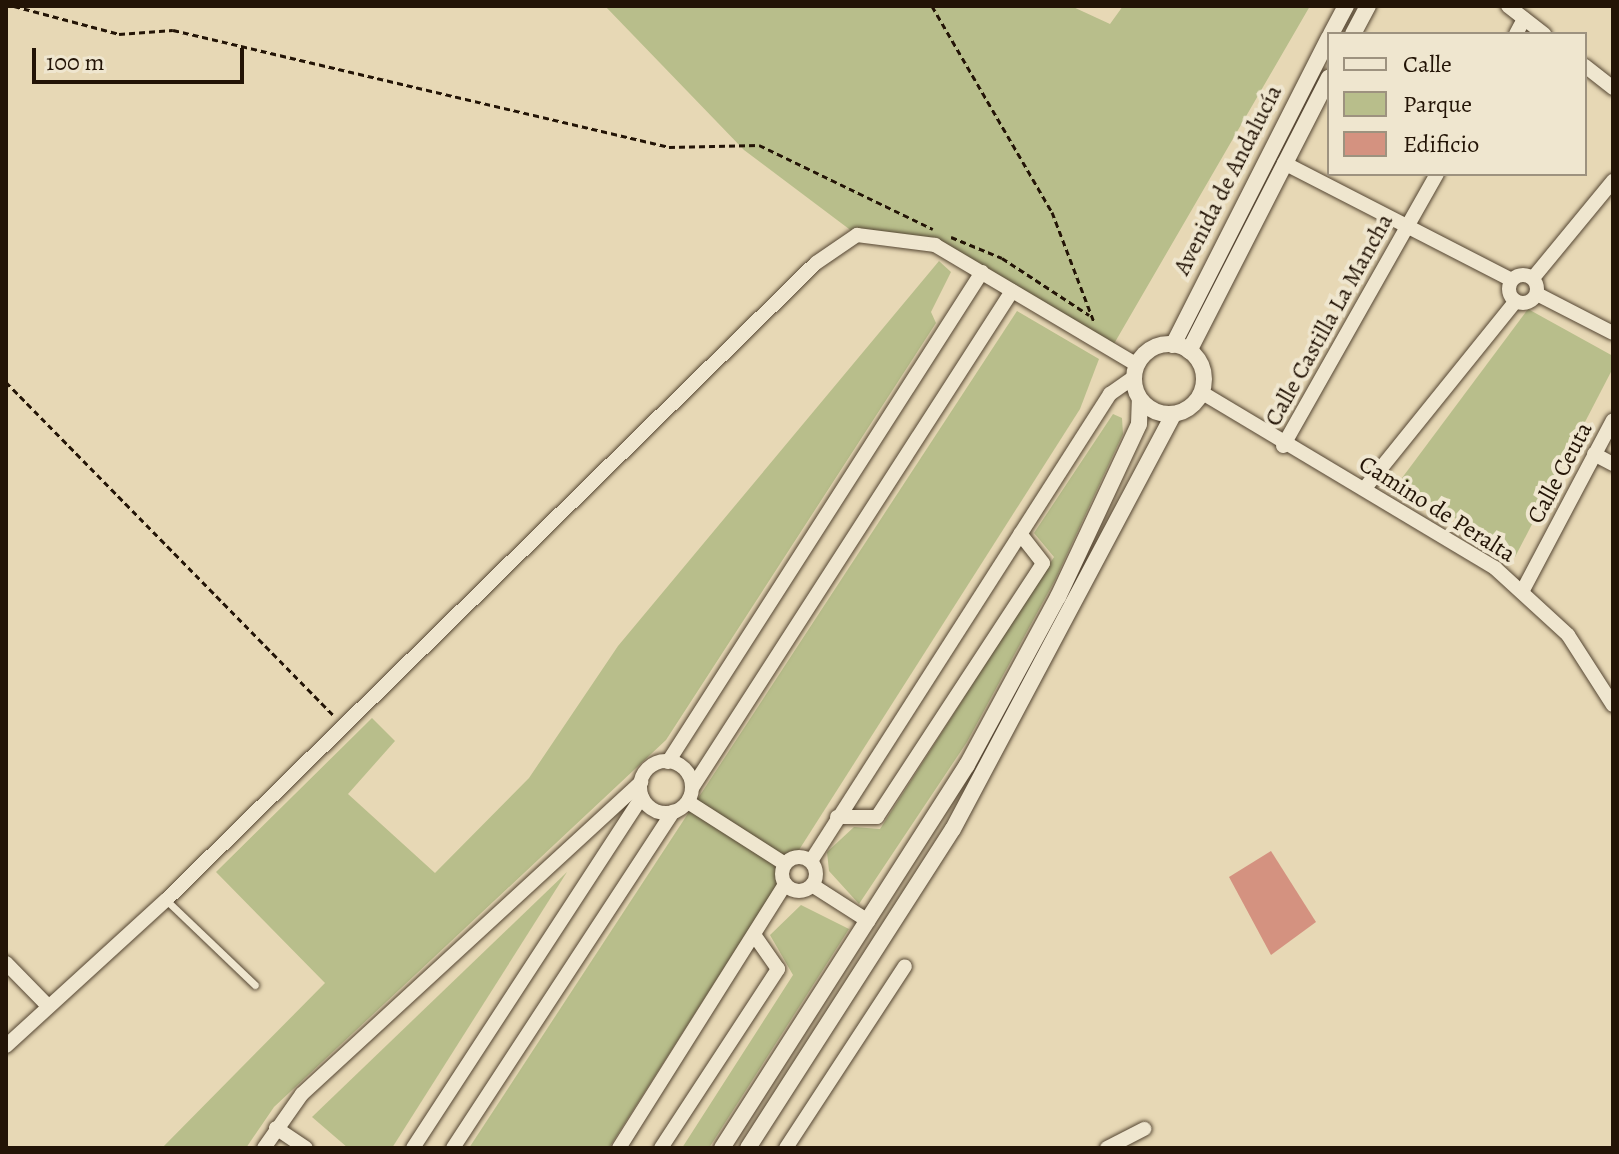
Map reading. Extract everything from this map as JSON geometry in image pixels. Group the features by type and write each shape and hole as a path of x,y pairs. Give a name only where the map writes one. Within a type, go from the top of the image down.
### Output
{"street":[{"name":"Avenida de Andalucía","path":"1332,32 1346,6"},
{"path":"1354,32 1368,6"},
{"path":"1508,6 1541,32"},
{"path":"1517,32 1524,19"},
{"name":"Avenida de Andalucía","path":"1173,345 1327,42"},
{"path":"1587,68 1613,88"},
{"name":"Avenida de Andalucía","path":"1189,351 1327,82"},
{"path":"1284,163 1512,280 1533,278 1613,181"},
{"name":"Calle Castilla La Mancha","path":"1283,446 1436,176"},
{"path":"6,1046 47,1005 166,900 816,263 857,235 935,245 1135,371 1140,400 1139,424 1058,597 967,765 722,1148"},
{"path":"668,762 982,272"},
{"path":"1533,278 1537,294"},
{"path":"1512,280 1516,301"},
{"path":"453,1148 673,812 690,795 1012,291"},
{"path":"1365,488 1516,301 1537,294 1613,333"},
{"path":"748,1148 953,829 1174,414 1201,392 1202,370 1189,351 1173,345 1151,349 1135,371 1115,386 837,817 811,861 812,885"},
{"name":"Camino de Peralta","path":"1201,392 1283,446 1365,488 1523,590 1568,635 1613,705"},
{"path":"1140,400 1174,414"},
{"name":"Calle Ceuta","path":"1523,590 1613,420"},
{"path":"1594,454 1613,464"},
{"path":"837,817 877,817 1043,563 1020,534"},
{"path":"413,1148 641,790 651,766 668,762 684,768 690,795 785,864"},
{"path":"641,790 659,812 673,812"},
{"path":"264,1148 302,1094 641,790"},
{"path":"785,864 796,857 811,861"},
{"path":"619,1148 755,936 785,884 785,864"},
{"path":"785,884 803,890 812,885"},
{"path":"812,885 868,921"},
{"path":"661,1148 778,969 755,936"},
{"path":"6,963 47,1005"},
{"path":"786,1148 905,966"},
{"path":"276,1128 306,1148"},
{"path":"1107,1148 1144,1129"}],"lane":[{"path":"166,900 255,985"}],"path":[{"path":"14,6 119,34 173,30 669,147 759,145 1002,258 1089,315"},
{"path":"932,6 1052,212 1089,315 1096,326"},
{"path":"6,382 343,725"}],"green space":[{"path":"605,6 1071,6 1110,24 1123,6 1310,6 1111,349 935,245 857,235 744,150"},
{"path":"939,261 951,272 931,312 936,323 666,740 274,1107 246,1148 162,1148 325,983 216,872 372,718 395,741 348,794 435,873 529,778 618,646"},
{"path":"1528,309 1613,356 1613,368 1515,557 1399,482"},
{"path":"1017,311 1099,359 1080,409 609,1148 469,1148"},
{"path":"1113,414 1122,418 1123,434 1055,580 967,742 859,904 829,871 827,852 854,827 880,829 1054,557 1034,533"},
{"path":"567,872 392,1148 348,1148 312,1117"},
{"path":"801,905 849,929 709,1148 682,1148 793,975 770,935"}],"building":[{"path":"1271,851 1316,922 1271,955 1229,877"}]}
